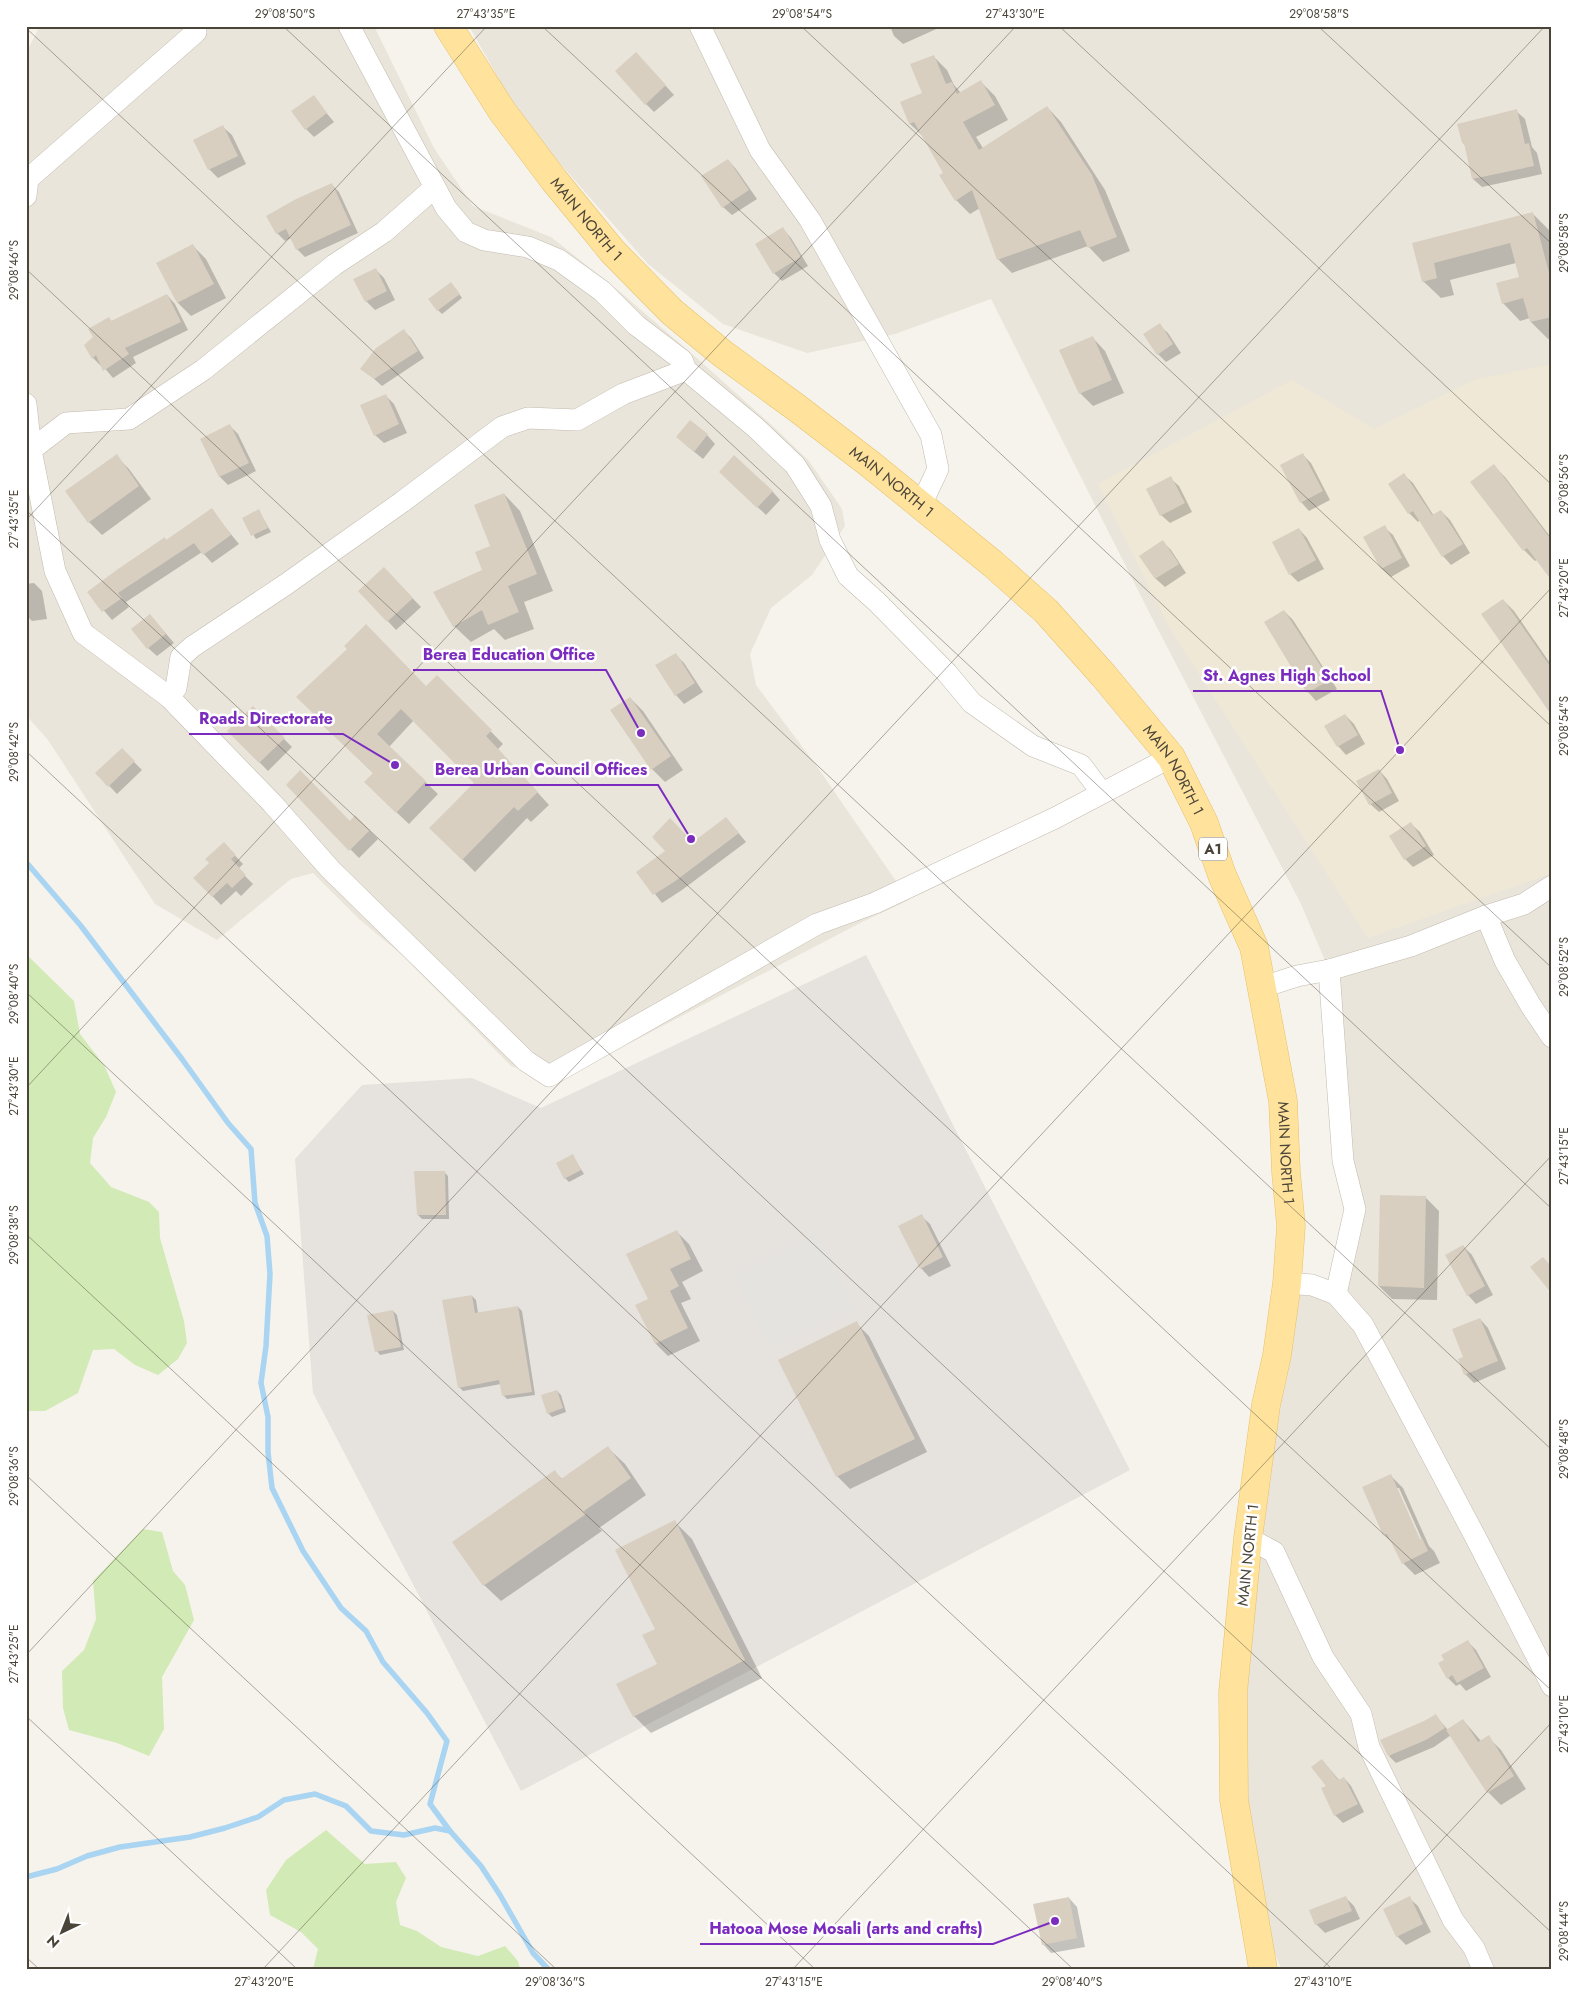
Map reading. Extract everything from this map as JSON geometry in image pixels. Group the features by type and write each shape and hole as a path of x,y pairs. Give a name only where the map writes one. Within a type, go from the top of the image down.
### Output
{"main road":[{"name":"MAIN NORTH 1","path":"448,26 502,111 554,180 613,252 672,312 723,354 798,408 921,505 1046,611 1104,676 1171,757 1204,823 1222,875 1254,947 1283,1101 1286,1172 1291,1226 1287,1283 1277,1354 1266,1405 1248,1538 1233,1692 1234,1800 1263,1969"}],"street":[{"path":"349,26 434,188 446,208 466,232 484,240 528,247 560,260 602,291 636,325 682,360 686,370 755,428 795,465 820,506 830,540 848,576 877,602 947,673 972,703 1033,746 1081,764 1102,793"},
{"path":"700,26 760,150 810,220 931,435 938,469 921,505"},
{"path":"26,196 28,179 196,32"},
{"path":"31,450 66,423 129,419 203,370 334,265 384,232 434,188"},
{"path":"169,696 176,688 181,657 192,647 285,585 402,502 502,427 528,418 577,420 622,394 686,370"},
{"path":"26,404 31,450 54,571 84,633 169,696 272,803 330,868 526,1061 549,1076 817,924 875,903 1055,818 1171,757"},
{"path":"1262,987 1411,946 1486,916 1524,904 1552,886"},
{"path":"1486,916 1505,961 1531,1006 1552,1037"},
{"path":"1329,970 1343,1161 1355,1209 1336,1294"},
{"path":"1287,1283 1312,1285 1336,1294 1363,1325 1552,1686"},
{"path":"1248,1538 1274,1552 1323,1657 1361,1714 1369,1746 1454,1920 1474,1948 1483,1969"}],"shaded area":[{"path":"40,26 374,26 434,148 473,206 551,237 619,291 699,360 809,461 842,509 845,526 812,575 771,608 750,654 756,685 816,765 909,900 864,921 555,1082 511,1066 403,956 359,919 313,873 291,879 217,940 155,904 48,740 26,715 26,155 28,153 26,60 28,49"},
{"path":"469,26 1552,26 1552,1969 1281,1969 1250,1891 1234,1800 1287,1283 1336,1294 1355,1209 1329,970 1301,904 1151,616 991,299 895,334 807,353 723,324 648,264 522,120"},
{"path":"1552,364 1552,873 1368,938 1169,627 1098,484 1292,380 1374,429 1474,380"},
{"path":"866,955 1130,1470 521,1791 313,1393 295,1159 362,1085 472,1078 541,1108"},
{"path":"818,1233 855,1308 771,1348 735,1274"}],"green space":[{"path":"26,954 74,1001 80,1034 104,1065 116,1092 106,1117 93,1138 90,1163 111,1187 149,1202 159,1212 160,1238 184,1321 187,1343 178,1359 158,1375 135,1365 114,1349 93,1350 78,1393 45,1411 26,1411"},
{"path":"143,1529 162,1532 173,1571 185,1585 194,1620 162,1677 164,1729 149,1756 117,1743 69,1730 63,1708 62,1671 84,1650 96,1619 93,1581"},
{"path":"326,1830 365,1864 396,1862 406,1878 396,1902 400,1925 417,1931 441,1947 478,1956 505,1946 518,1961 520,1969 313,1969 318,1949 301,1932 270,1915 266,1890 286,1860"}],"building":[{"path":"636,52 666,85 645,105 615,71"},
{"path":"934,55 946,84 952,82 957,94 981,80 995,105 963,122 979,150 1047,106 1092,175 1117,237 1088,248 1080,230 997,260 972,190 955,201 939,175 943,173 914,122 909,124 900,102 922,93 910,64"},
{"path":"314,95 327,113 305,130 291,111"},
{"path":"1517,109 1525,144 1529,143 1534,166 1472,179 1464,143 1462,143 1457,124"},
{"path":"223,125 238,156 208,170 193,140"},
{"path":"728,159 749,190 722,208 701,176"},
{"path":"332,183 351,225 296,250 286,229 276,234 266,216 296,199"},
{"path":"1533,212 1552,284 1552,317 1530,322 1523,298 1502,304 1496,283 1519,277 1510,243 1434,263 1437,278 1422,282 1412,243"},
{"path":"783,227 801,257 773,274 755,244"},
{"path":"193,244 214,284 177,303 156,263"},
{"path":"376,268 387,291 365,302 353,279"},
{"path":"451,282 460,294 437,311 428,299"},
{"path":"167,294 181,322 125,348 129,354 103,371 96,355 92,359 84,345 93,337 88,329 109,317 111,321"},
{"path":"1160,323 1173,344 1157,355 1143,334"},
{"path":"404,329 418,351 374,379 360,369 376,348"},
{"path":"1093,336 1112,380 1079,394 1059,350"},
{"path":"386,394 399,424 374,436 360,405"},
{"path":"690,420 708,434 694,452 676,437"},
{"path":"230,424 249,463 219,477 200,439"},
{"path":"1303,453 1323,491 1300,503 1280,465"},
{"path":"117,454 139,486 88,523 65,491"},
{"path":"734,455 773,491 757,508 719,472"},
{"path":"1494,464 1552,541 1552,581 1527,548 1523,551 1470,482"},
{"path":"1404,473 1432,515 1441,510 1463,544 1442,557 1413,511 1408,514 1388,484"},
{"path":"1171,476 1185,503 1160,516 1146,489"},
{"path":"504,493 537,574 508,586 519,612 488,625 482,610 453,627 433,592 482,570 475,552 490,546 474,505"},
{"path":"212,508 231,535 203,555 194,543 118,593 122,598 102,612 87,592 165,537 166,540"},
{"path":"259,509 268,528 251,536 242,518"},
{"path":"1385,525 1402,558 1381,569 1363,537"},
{"path":"1299,528 1316,560 1289,575 1272,542"},
{"path":"1163,540 1179,564 1155,579 1139,556"},
{"path":"384,567 413,598 387,622 358,591"},
{"path":"1503,599 1552,669 1552,716 1481,614"},
{"path":"1284,610 1330,680 1307,693 1264,622"},
{"path":"150,614 166,634 147,649 131,629"},
{"path":"366,624 426,686 437,675 492,730 486,736 538,792 518,811 514,807 462,860 429,828 474,783 401,709 377,734 426,781 396,813 364,782 373,773 319,722 320,720 296,697 347,649 344,646"},
{"path":"676,653 695,683 675,696 655,665"},
{"path":"630,697 671,756 651,770 610,710"},
{"path":"253,706 285,738 259,763 227,731"},
{"path":"1345,714 1358,735 1337,747 1324,726"},
{"path":"122,748 135,761 108,787 95,773"},
{"path":"1379,769 1392,793 1369,805 1356,781"},
{"path":"300,770 350,821 355,815 370,830 349,851 286,785"},
{"path":"726,817 739,833 674,882 653,895 636,872 665,851 652,837 670,818 693,842"},
{"path":"1411,822 1426,846 1404,860 1389,836"},
{"path":"224,842 236,855 231,859 246,875 232,888 227,883 212,897 193,878 209,863 205,859"},
{"path":"573,1154 581,1170 564,1179 556,1163"},
{"path":"414,1171 445,1171 446,1215 417,1215"},
{"path":"1380,1195 1426,1196 1424,1288 1378,1286"},
{"path":"922,1214 943,1257 920,1269 898,1226"},
{"path":"677,1230 691,1259 670,1269 679,1286 670,1291 688,1328 655,1344 635,1305 648,1299 626,1254"},
{"path":"1463,1245 1485,1286 1467,1296 1445,1255"},
{"path":"1543,1257 1552,1267 1552,1294 1530,1267"},
{"path":"472,1295 475,1313 518,1306 532,1392 502,1396 499,1380 458,1388 442,1300"},
{"path":"393,1310 401,1347 375,1352 367,1315"},
{"path":"1480,1318 1498,1361 1464,1375 1458,1359 1463,1357 1452,1329"},
{"path":"857,1321 915,1439 836,1477 778,1360"},
{"path":"557,1390 563,1408 547,1414 541,1395"},
{"path":"608,1446 631,1478 584,1511 586,1514 483,1586 452,1542 555,1470 561,1479"},
{"path":"1391,1474 1420,1539 1422,1538 1428,1551 1402,1564 1387,1534 1383,1535 1362,1487"},
{"path":"675,1520 745,1660 633,1717 616,1684 657,1664 642,1635 655,1629 615,1550"},
{"path":"1468,1640 1484,1668 1457,1683 1452,1675 1447,1679 1438,1663 1444,1660 1441,1655"},
{"path":"1436,1714 1445,1728 1426,1740 1388,1756 1380,1740"},
{"path":"1463,1719 1478,1742 1489,1735 1514,1776 1487,1793 1446,1730"},
{"path":"1322,1759 1338,1780 1344,1777 1358,1804 1334,1816 1321,1788 1326,1786 1311,1767"},
{"path":"1346,1896 1352,1911 1315,1925 1309,1910"},
{"path":"1410,1896 1423,1924 1396,1937 1383,1909"},
{"path":"1069,1897 1077,1938 1042,1945 1033,1904"}],"waterway":[{"path":"26,862 81,926 228,1123 251,1149 255,1203 267,1236 270,1274 266,1346 261,1383 268,1417 268,1452 272,1488 303,1551 341,1608 366,1631 383,1662 427,1713 447,1741 430,1804 450,1831 481,1866 533,1953 548,1969"},
{"path":"26,1877 57,1869 87,1856 120,1847 190,1837 225,1828 258,1817 284,1800 315,1794 346,1806 371,1831 404,1835 435,1828 450,1831"}],"place":[{"name":"Berea Education Office","path":"641,733"},
{"name":"St. Agnes High School","path":"1400,750"},
{"name":"Roads Directorate","path":"395,765"},
{"name":"Berea Urban Council Offices","path":"691,839"},
{"name":"Hatooa Mose Mosali (arts and crafts)","path":"1055,1921"}]}
